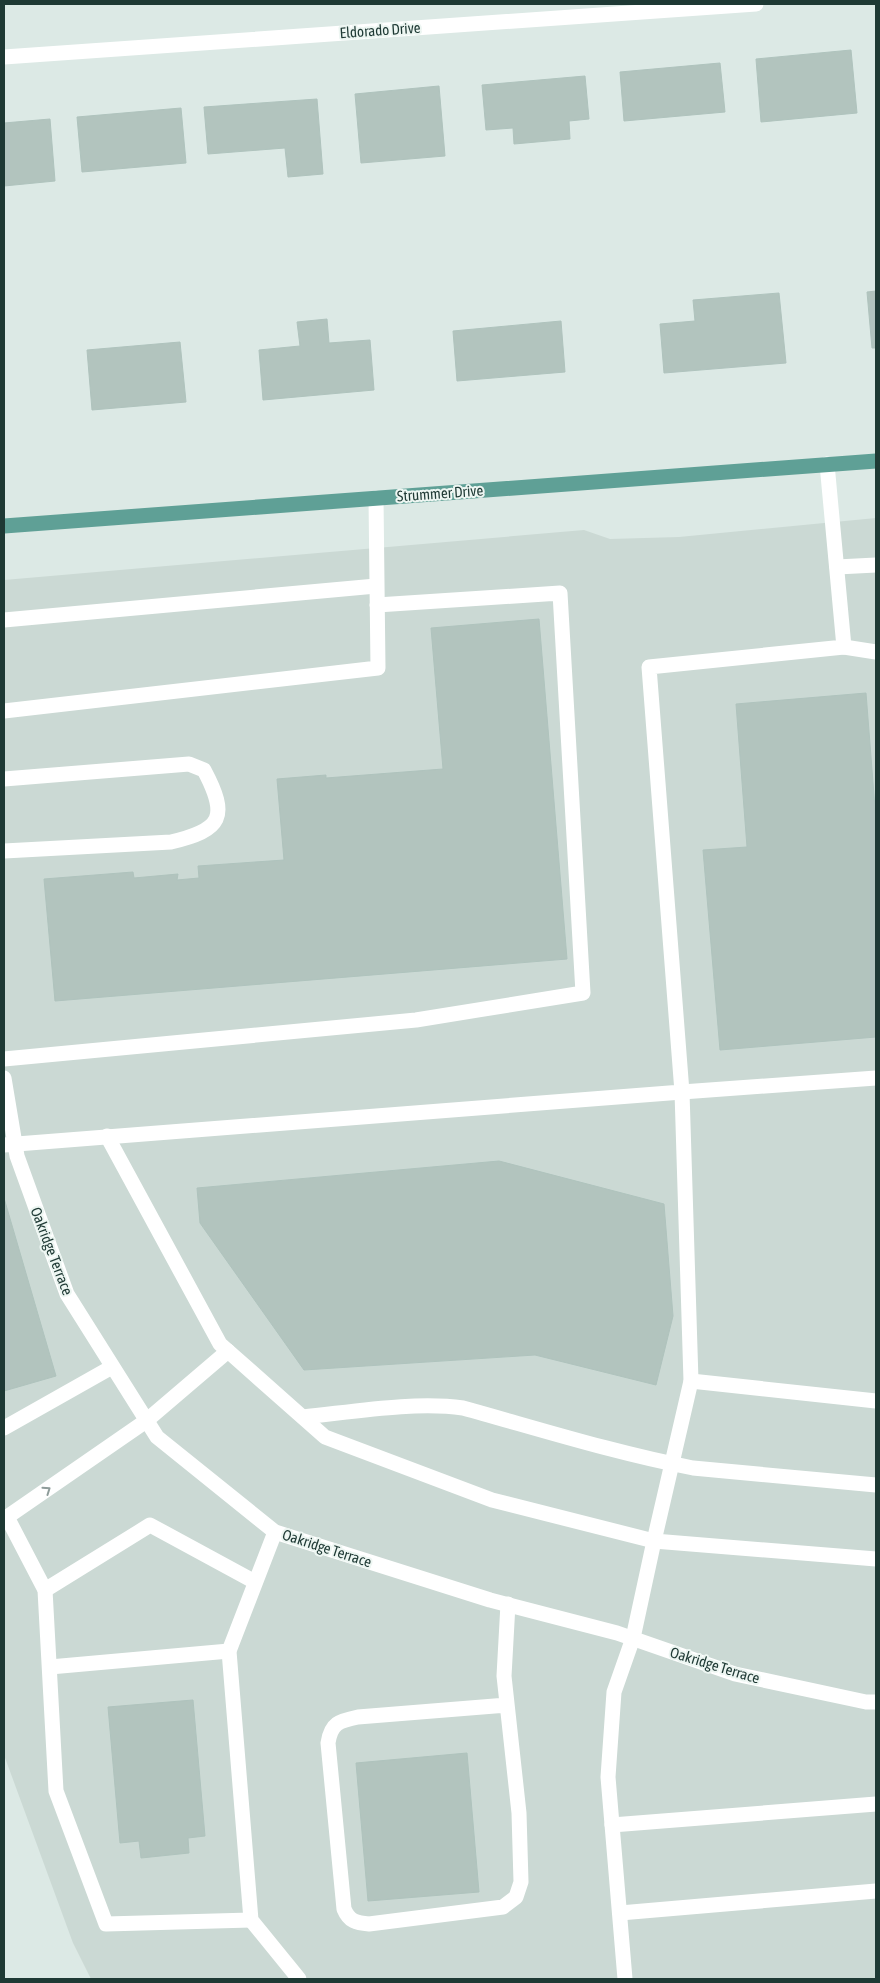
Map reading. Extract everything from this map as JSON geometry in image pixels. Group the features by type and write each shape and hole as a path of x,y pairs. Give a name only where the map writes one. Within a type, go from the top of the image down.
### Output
{"main road":[{"name":"Strummer Drive","path":"4,526 876,461"}],"street":[{"name":"Eldorado Drive","path":"4,57 756,4"},
{"path":"827,464 844,647"},
{"path":"4,711 378,668 376,498"},
{"path":"837,568 876,565"},
{"path":"4,620 376,586"},
{"path":"4,1059 416,1020 583,993 560,593 377,605"},
{"path":"625,1979 608,1777 614,1692 633,1638 691,1381 682,1092 649,667 844,647 876,652"},
{"path":"4,779 189,764 204,770 212,784 218,805 217,819 208,830 196,836 172,842 4,851"},
{"name":"Oakridge Terrace","path":"4,1078 9,1144 17,1156 67,1294 156,1437 275,1532 508,1604 633,1638 735,1674 866,1702 876,1702"},
{"path":"9,1144 876,1078"},
{"path":"107,1136 220,1344 325,1437 492,1500 654,1541 876,1560"},
{"path":"228,1351 146,1421 6,1518 45,1590 56,1790 106,1924 250,1920"},
{"path":"4,1428 112,1367"},
{"path":"691,1381 876,1402"},
{"path":"303,1417 418,1406 448,1406 464,1408 587,1442 693,1468 876,1485"},
{"path":"45,1590 150,1525 256,1582"},
{"path":"275,1532 228,1651 250,1920 299,1979"},
{"path":"507,1705 358,1717 342,1720 330,1730 328,1743 344,1909 348,1918 357,1924 369,1924 494,1909 503,1907 516,1897 521,1882 519,1813 504,1676 508,1604"},
{"path":"50,1668 228,1651"},
{"path":"612,1825 876,1804"},
{"path":"620,1914 876,1891"}],"shaded area":[{"path":"876,518 876,1979 91,1979 73,1943 4,1755 4,580 584,530 610,539 679,537"}],"building":[{"path":"851,50 857,113 761,122 756,59"},
{"path":"720,63 725,112 624,121 620,72"},
{"path":"585,76 589,119 569,121 570,139 514,144 513,128 486,130 482,85"},
{"path":"439,86 445,156 361,163 355,94"},
{"path":"317,99 323,174 288,177 285,148 208,154 204,107"},
{"path":"181,108 186,163 82,172 77,117"},
{"path":"50,119 55,181 4,186 4,123"},
{"path":"876,291 876,348 872,348 867,292"},
{"path":"779,293 786,363 664,373 660,324 695,321 693,300"},
{"path":"327,319 329,343 370,340 374,390 263,400 259,350 300,346 297,322"},
{"path":"561,321 565,372 457,381 453,331"},
{"path":"180,342 186,402 92,410 87,350"},
{"path":"539,619 567,959 55,1001 44,879 133,872 134,878 178,874 177,880 199,878 198,866 284,860 277,779 326,775 326,778 443,769 431,628"},
{"path":"866,693 876,821 876,1037 720,1050 703,850 747,847 736,704"},
{"path":"499,1161 664,1204 673,1316 656,1385 535,1355 304,1370 200,1223 197,1188"},
{"path":"4,1198 56,1376 4,1391"},
{"path":"193,1700 205,1836 188,1838 189,1853 141,1858 139,1841 120,1843 108,1707"},
{"path":"467,1753 479,1892 368,1901 356,1763"}]}
